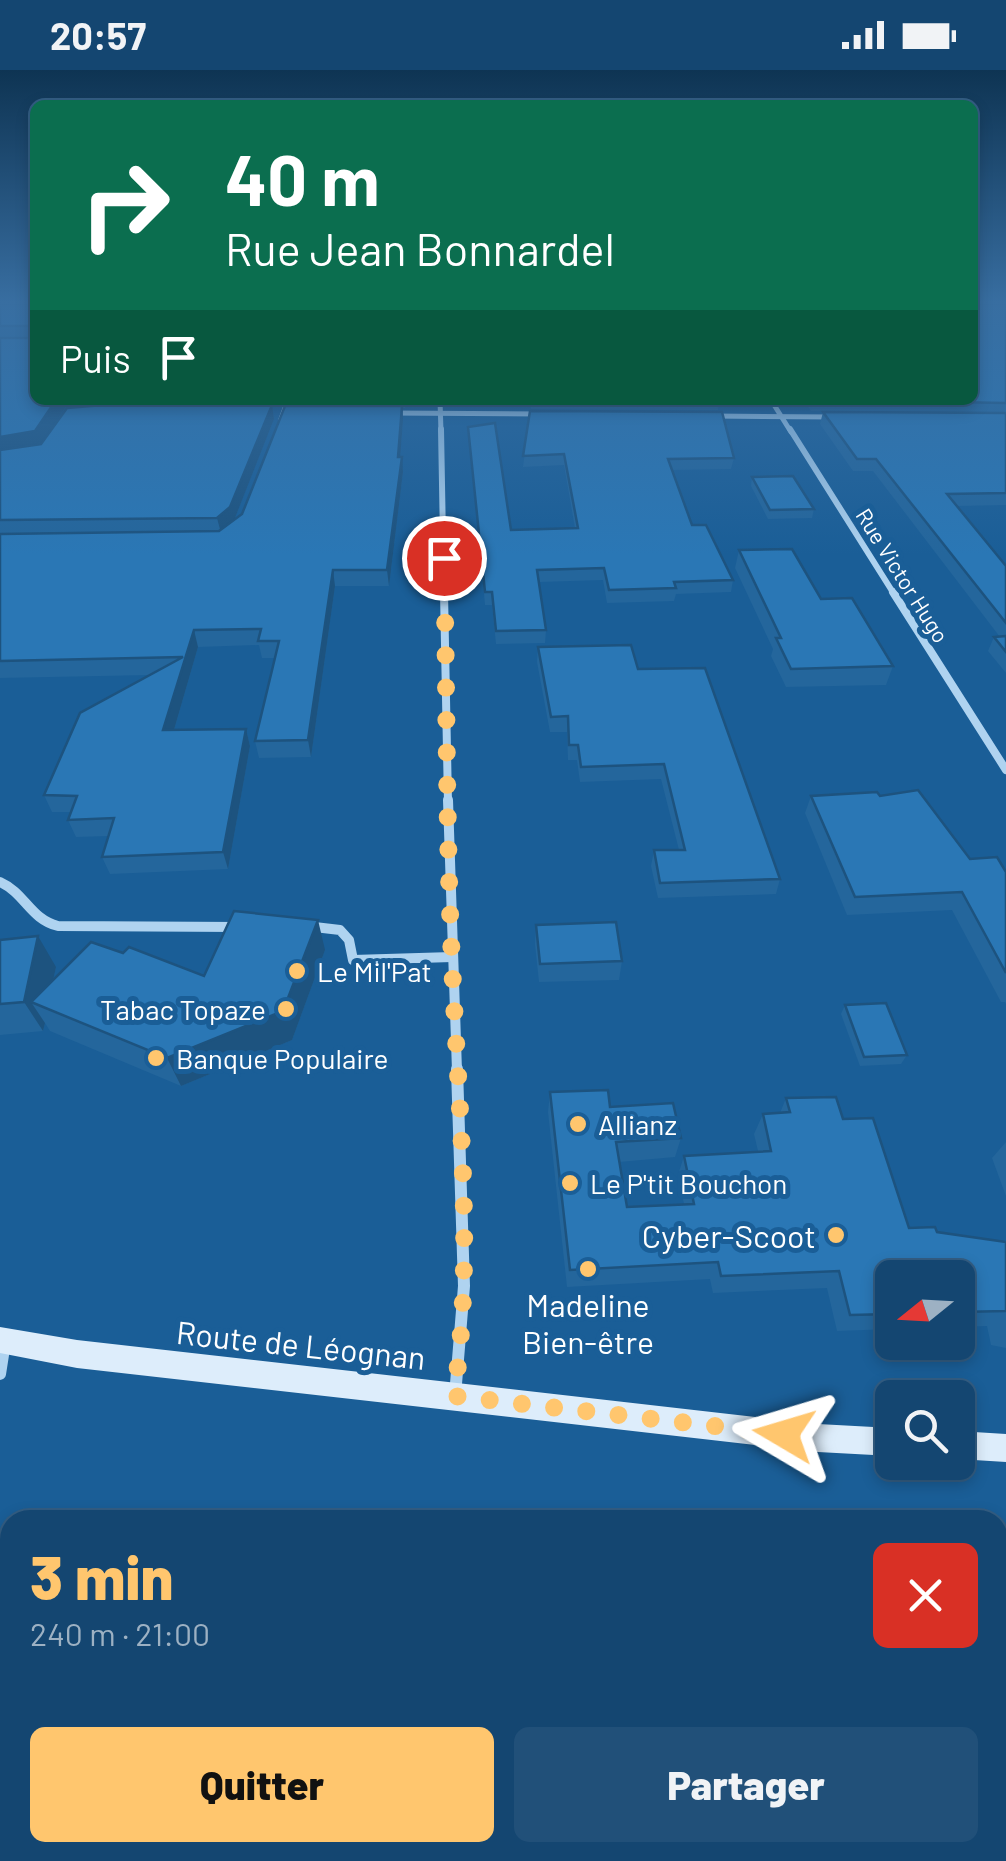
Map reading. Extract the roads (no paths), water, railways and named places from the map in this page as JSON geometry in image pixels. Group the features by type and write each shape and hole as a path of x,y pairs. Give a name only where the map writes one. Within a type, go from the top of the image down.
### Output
{"main road":[{"name":"Route de Léognan","path":"3,1340 77,1354 818,1438 875,1441"},
{"path":"975,1447 1006,1448"}],"street":[{"path":"64,428 73,405"},
{"path":"277,430 286,405"},
{"path":"440,405 464,1327 454,1396"},
{"name":"Rue Victor Hugo","path":"774,405 1006,770"},
{"path":"382,413 554,414"},
{"path":"265,414 303,414"},
{"path":"70,416 87,415"},
{"path":"706,416 838,417"},
{"path":"0,882 16,890 34,916 71,928 257,927"},
{"path":"294,926 332,926 344,931 352,942 353,960 452,956"},
{"path":"0,1374 3,1340"}],"place":[{"name":"Le Mil'Pat","path":"297,971"},
{"name":"Tabac Topaze","path":"286,1009"},
{"name":"Banque Populaire","path":"156,1058"},
{"name":"Allianz","path":"578,1124"},
{"name":"Le P'tit Bouchon","path":"570,1183"},
{"name":"Cyber-Scoot","path":"836,1235"},
{"name":"Madeline Bien-être","path":"588,1269"}]}
